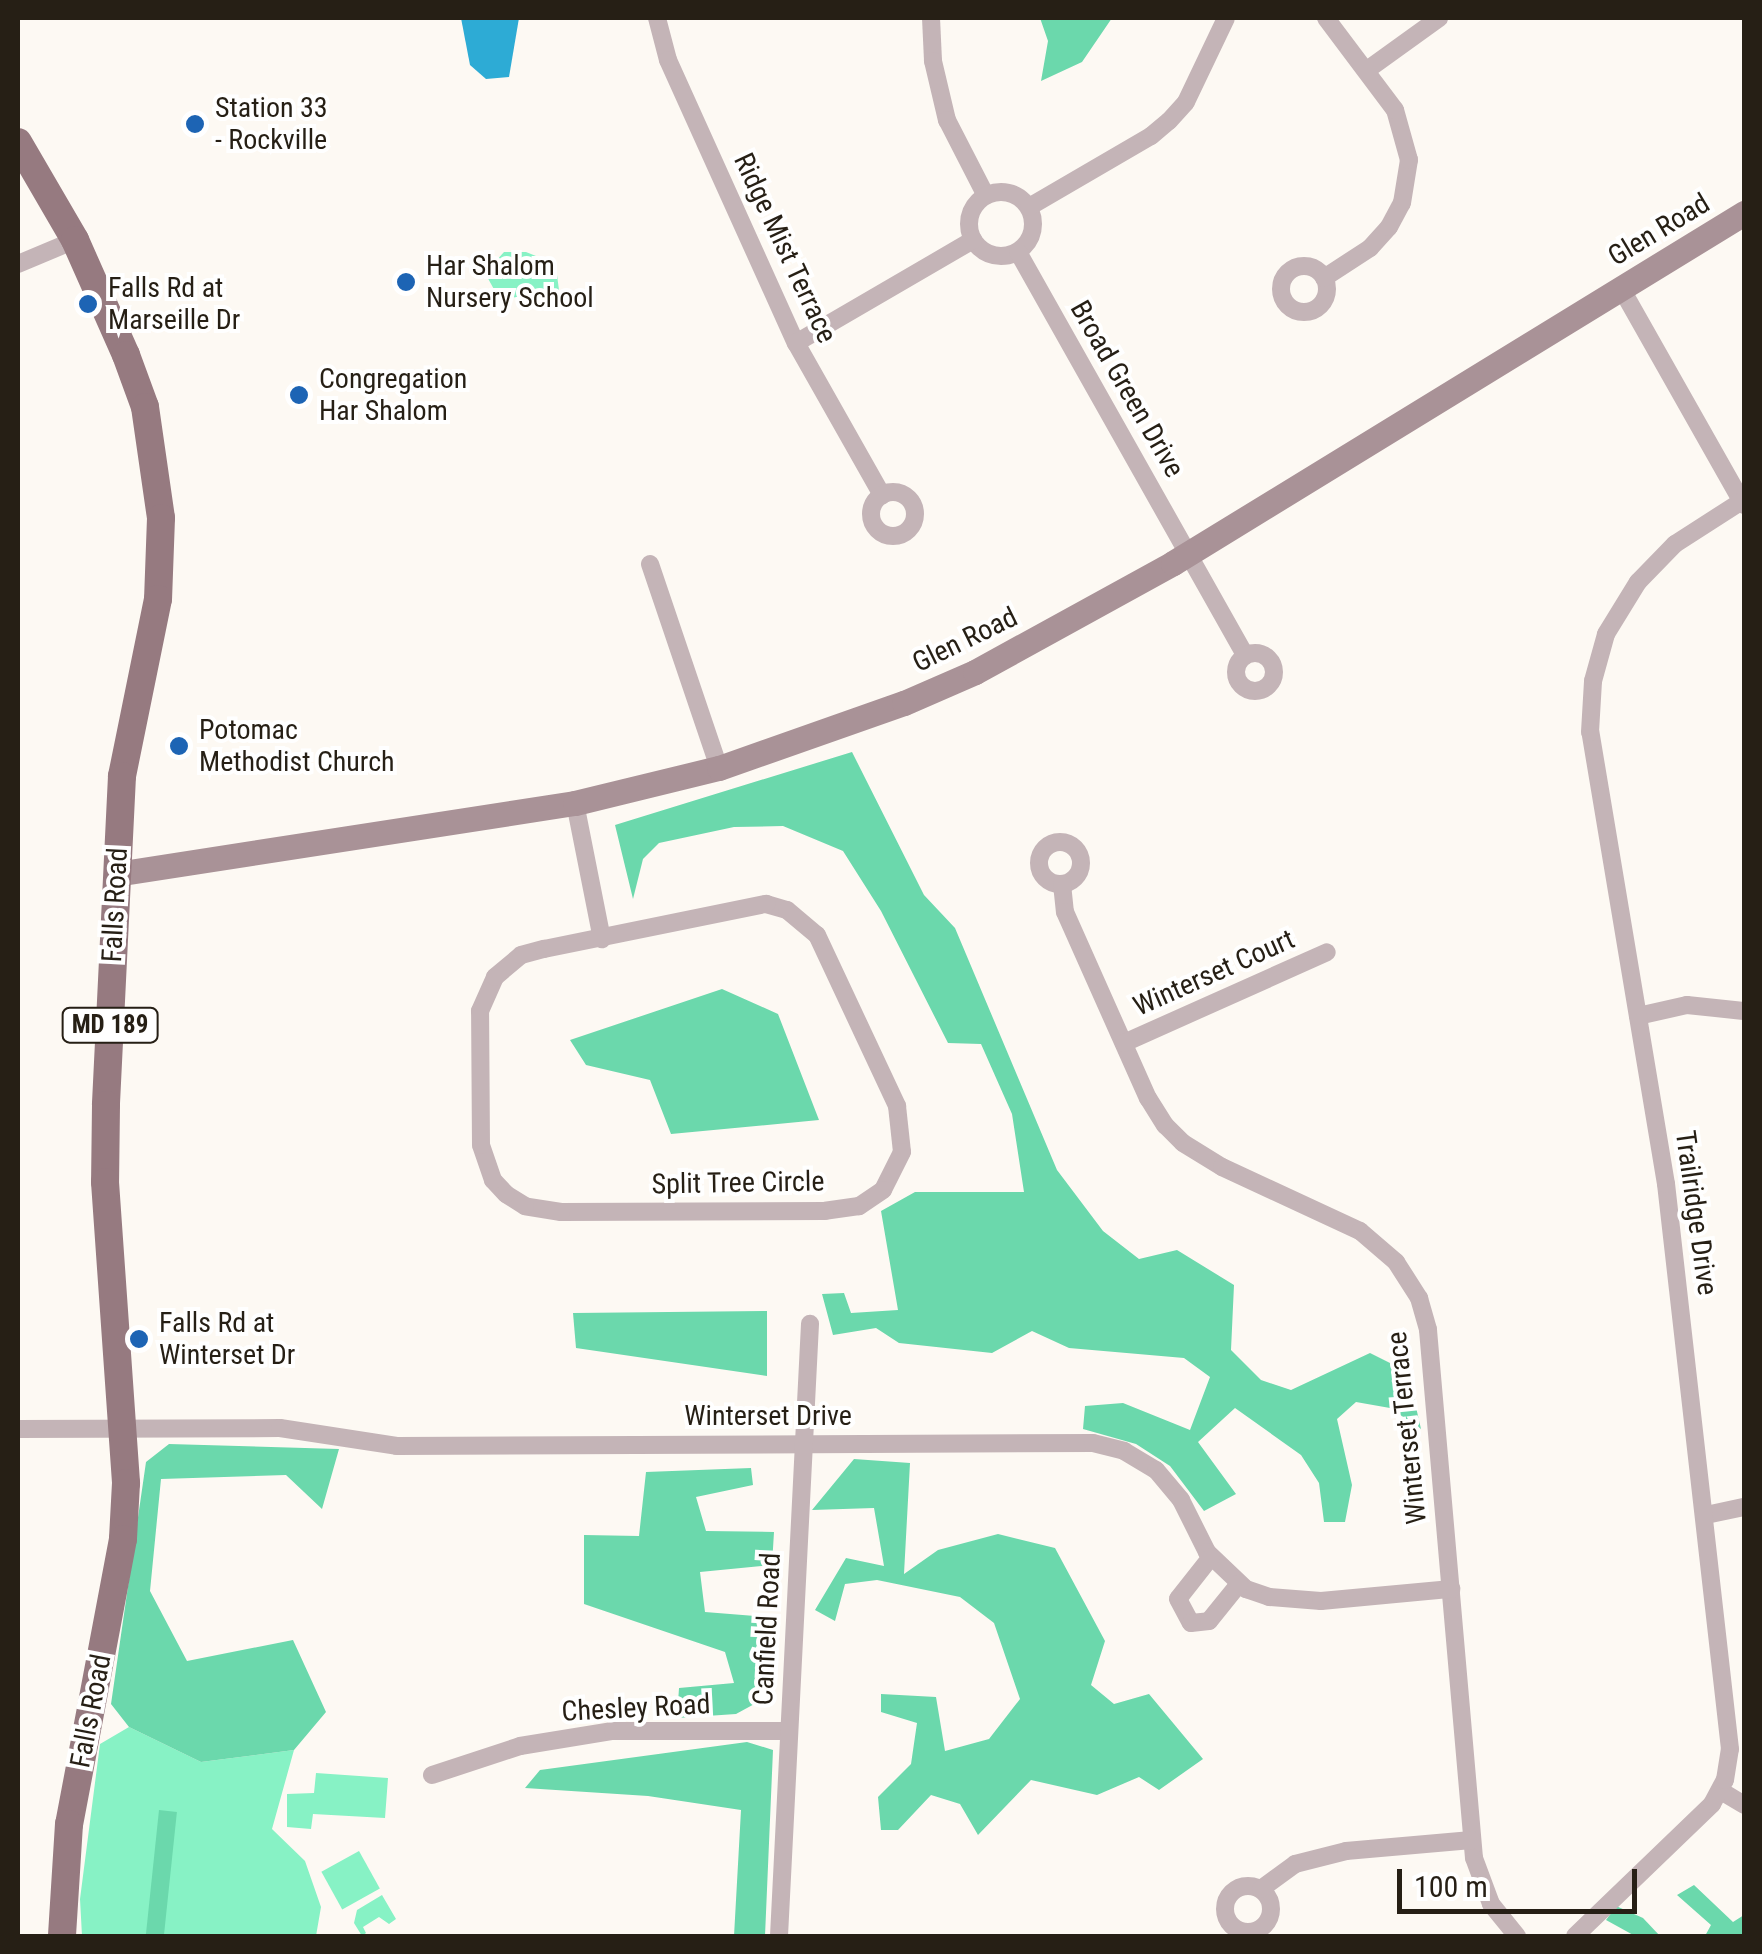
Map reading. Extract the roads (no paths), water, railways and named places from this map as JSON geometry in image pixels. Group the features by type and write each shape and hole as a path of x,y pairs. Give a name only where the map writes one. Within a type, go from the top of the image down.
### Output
{"main road":[{"name":"Falls Road","path":"18,142 75,240 145,406 160,518 158,600 122,776 116,874 106,1182 123,1428 123,1539 69,1824 62,1936"},
{"name":"Glen Road","path":"116,874 575,803 719,768 851,724 975,672 1189,553 1744,213"}],"street":[{"name":"Ridge Mist Terrace","path":"657,18 668,60 796,342 882,495"},
{"path":"931,18 934,62 947,120 986,196"},
{"path":"1029,206 1151,136 1169,121 1186,102 1226,18"},
{"path":"1324,278 1370,248 1389,227 1408,181 1403,128 1367,70 1326,18"},
{"path":"1367,70 1439,18"},
{"path":"1009,193 1029,206 1033,231 1018,252 991,254 973,240 971,214 986,196 1009,193"},
{"path":"18,264 75,240"},
{"path":"796,342 973,240"},
{"name":"Broad Green Drive","path":"1018,252 1245,656"},
{"path":"1621,288 1743,503"},
{"name":"Trailridge Drive","path":"1721,1792 1730,1729 1666,1184 1595,780 1590,732 1593,682 1606,634 1638,582 1674,544 1743,503"},
{"path":"650,564 719,768"},
{"path":"575,803 602,939"},
{"name":"Winterset Terrace","path":"1062,884 1064,912 1148,1098 1183,1143 1222,1167 1360,1231 1396,1262 1418,1298 1428,1330 1472,1840 1484,1890 1516,1936"},
{"name":"Split Tree Circle","path":"766,904 800,919 828,955 897,1106 902,1152 883,1190 859,1206 814,1211 561,1212 525,1206 506,1194 493,1180 481,1144 479,1029 484,994 495,977 522,956 602,939 744,906 766,904"},
{"name":"Winterset Court","path":"1124,1043 1327,952"},
{"path":"1638,1016 1687,1005 1744,1011"},
{"name":"Canfield Road","path":"779,1936 810,1324"},
{"name":"Winterset Drive","path":"18,1430 280,1428 397,1446 1077,1442 1111,1446 1147,1463 1169,1484 1211,1557 1239,1584 1269,1597 1295,1601 1451,1589"},
{"path":"1706,1516 1744,1507"},
{"path":"1211,1557 1178,1600 1190,1623 1210,1621 1239,1584"},
{"name":"Chesley Road","path":"432,1775 520,1746 599,1733 788,1730"},
{"path":"1575,1936 1721,1792 1744,1804"},
{"path":"1261,1890 1295,1864 1346,1852 1472,1840"}],"water":[{"path":"461,18 519,18 509,77 486,79 470,65"}],"place":[{"name":"Station 33 - Rockville","path":"195,124"},
{"name":"Har Shalom Nursery School","path":"406,282"},
{"name":"Falls Rd at Marseille Dr","path":"88,304"},
{"name":"Congregation Har Shalom","path":"299,395"},
{"name":"Potomac Methodist Church","path":"179,746"},
{"name":"Falls Rd at Winterset Dr","path":"139,1339"}]}
